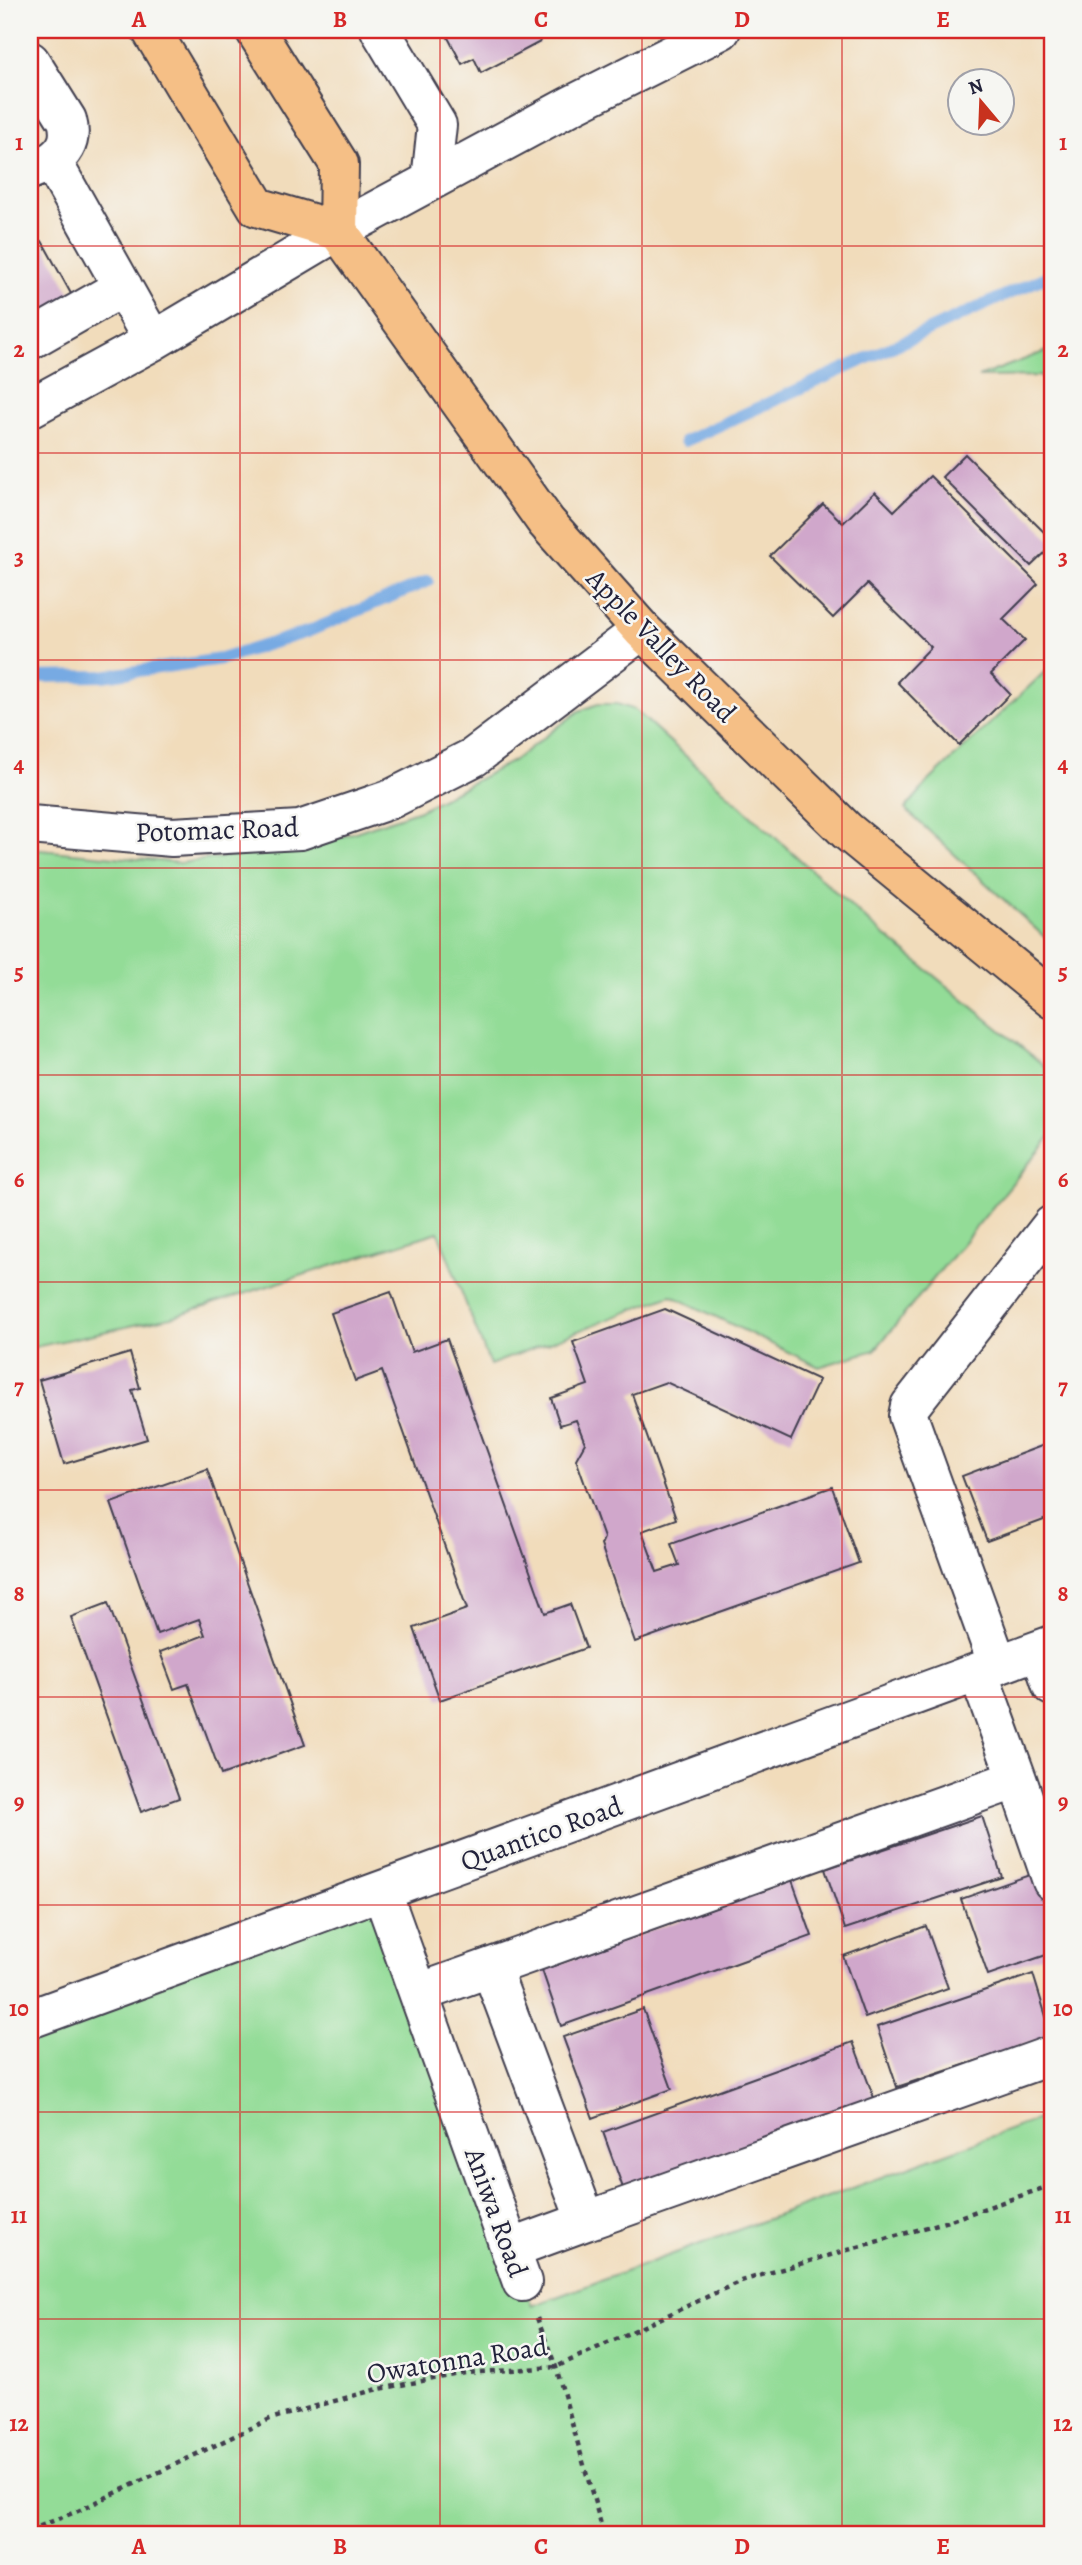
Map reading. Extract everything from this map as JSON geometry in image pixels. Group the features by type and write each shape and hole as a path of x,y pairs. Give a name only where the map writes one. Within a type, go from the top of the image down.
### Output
{"main road":[{"path":"151,30 257,207 338,231 339,164 255,30"},
{"name":"Apple Valley Road","path":"338,231 546,522 642,630 847,831 1052,999"}],"street":[{"path":"380,30 437,125 431,181"},
{"path":"30,408 153,341 338,231 570,106 721,30"},
{"path":"30,61 66,120 69,130 67,146 63,153 41,166 123,287 153,341"},
{"path":"30,340 123,287"},
{"name":"Potomac Road","path":"30,825 172,837 300,830 391,799 474,757 642,630"},
{"path":"1052,1225 910,1406 908,1416 988,1669 1017,1779 1052,1881"},
{"path":"1046,1648 1052,1686"},
{"name":"Quantico Road","path":"30,2019 1046,1648"},
{"path":"419,1993 1017,1779"},
{"name":"Aniwa Road","path":"382,1892 516,2266"},
{"path":"491,1968 586,2221"},
{"path":"516,2266 586,2221 1052,2055"}],"path":[{"name":"Owatonna Road","path":"30,2530 78,2511 270,2419 374,2390 452,2376 556,2367 741,2281 947,2221 1052,2185"},
{"name":"Aniwa Road","path":"516,2266 556,2367 604,2535"}],"green space":[{"path":"1052,349 1052,376 978,377"},
{"path":"1052,665 1052,944 905,809 929,781"},
{"path":"598,704 617,704 635,710 872,925 1052,1072 1052,1135 875,1350 819,1367 671,1295 490,1365 438,1232 171,1317 30,1348 30,849 180,863 317,845 420,810 513,761 579,711"},
{"path":"382,1892 532,2306 1052,2114 1052,2535 30,2535 30,2038"}],"building":[{"path":"444,30 533,30 540,42 481,73 474,58 462,64"},
{"path":"42,241 75,301 30,332 30,247"},
{"path":"965,454 1052,540 1052,546 1031,566 942,477"},
{"path":"930,476 1038,584 1003,619 1025,640 991,674 1010,694 959,745 897,682 931,647 867,584 833,618 770,556 823,504 843,523 875,492 894,511"},
{"path":"391,1292 412,1352 447,1339 545,1613 570,1604 586,1648 440,1700 414,1628 467,1609 382,1371 355,1381 331,1313"},
{"path":"665,1309 819,1380 791,1440 666,1382 632,1394 676,1519 642,1531 657,1572 679,1565 671,1544 832,1487 859,1563 635,1642 601,1545 604,1538 576,1459 585,1443 576,1420 560,1425 551,1398 588,1385 573,1342"},
{"path":"130,1353 140,1388 132,1390 147,1439 64,1464 39,1380"},
{"path":"1052,1442 1052,1517 987,1541 962,1476"},
{"path":"207,1469 305,1745 221,1775 188,1684 174,1689 160,1652 205,1635 199,1619 157,1634 111,1503"},
{"path":"108,1603 179,1798 141,1812 71,1617"},
{"path":"982,1816 1002,1877 845,1929 825,1869"},
{"path":"1041,1871 1052,1903 1052,1953 988,1975 961,1899"},
{"path":"792,1880 812,1936 561,2026 542,1970"},
{"path":"926,1926 948,1988 865,2018 843,1956"},
{"path":"1033,1974 1052,2036 897,2087 877,2027"},
{"path":"643,2009 672,2089 593,2118 563,2037"},
{"path":"853,2042 874,2098 623,2188 603,2132"}],"waterway":[{"path":"685,441 1052,274"},
{"path":"30,677 103,676 221,659 307,632 428,581"}]}
